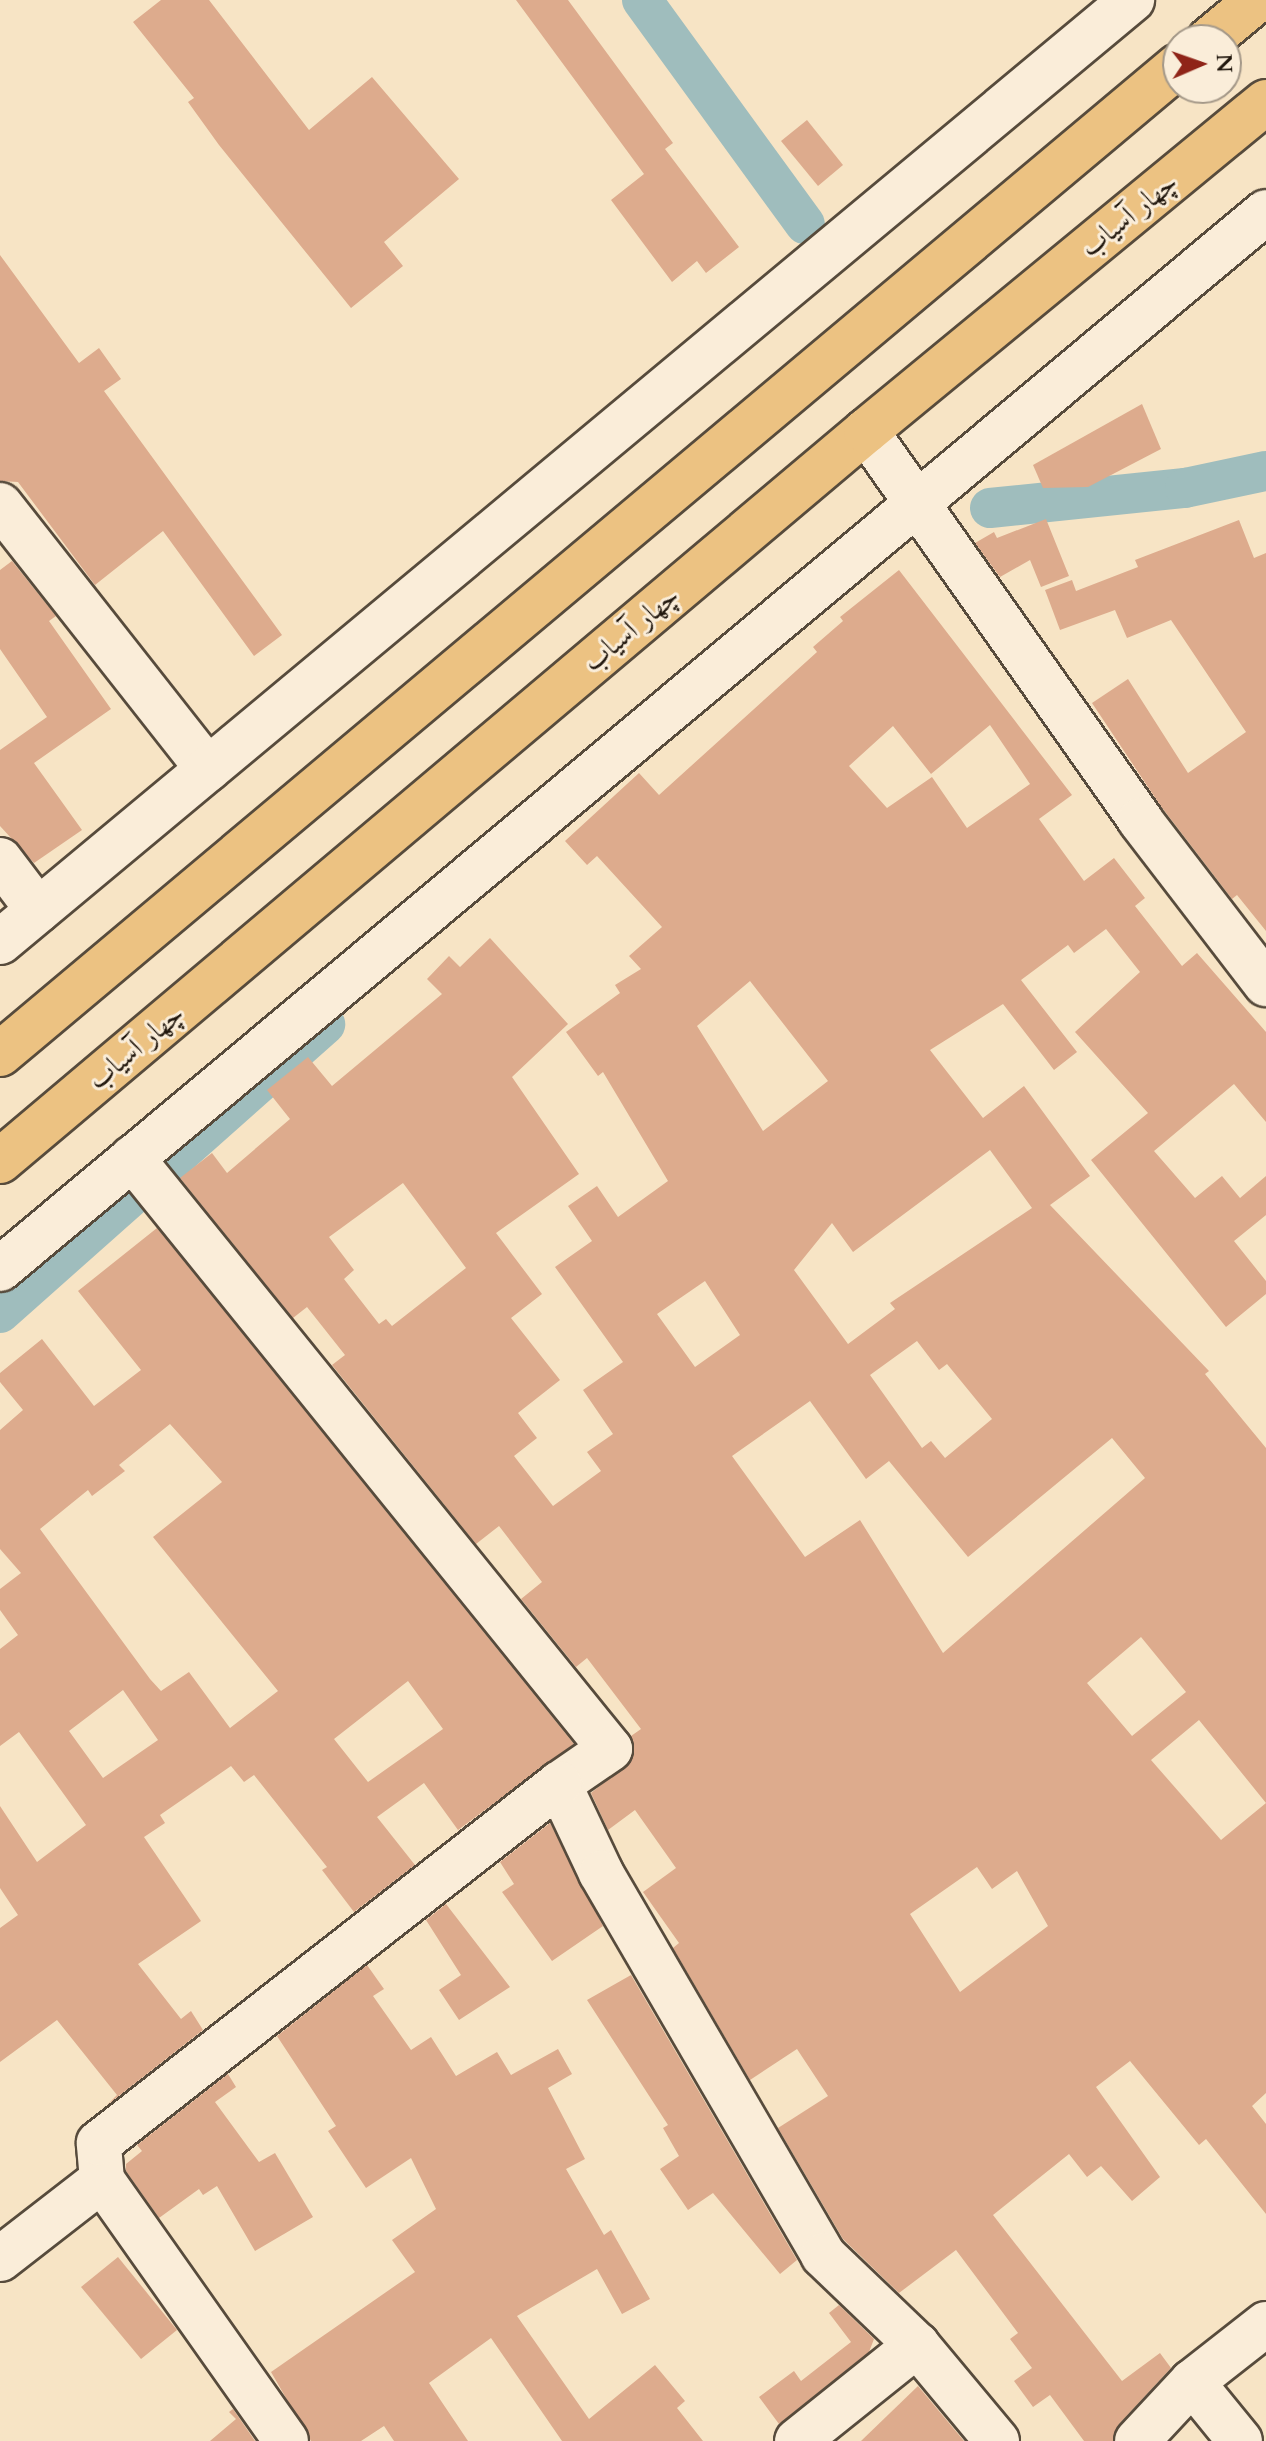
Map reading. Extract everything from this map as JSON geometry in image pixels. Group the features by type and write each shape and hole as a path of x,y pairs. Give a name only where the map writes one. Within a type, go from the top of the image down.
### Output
{"highway":[{"path":"1228,24 1257,0"},
{"path":"0,1054 1162,79"},
{"name":"چهار آسیاب","path":"0,1161 866,431 1266,102"}],"street":[{"path":"0,942 1132,0"},
{"path":"0,1269 145,1174 916,501 1266,212"},
{"path":"866,431 1140,820 1266,984"},
{"path":"0,505 208,769"},
{"path":"0,860 38,910"},
{"path":"145,1174 610,1749 559,1784 245,2035 99,2143 102,2180 286,2441"},
{"path":"559,1784 601,1873 823,2255 917,2345 997,2441"},
{"path":"0,2259 102,2180"},
{"path":"1137,2441 1192,2382 1266,2324"},
{"path":"800,2440 917,2345"},
{"path":"1192,2382 1240,2441"}],"building":[{"path":"161,0 209,0 309,130 372,77 459,179 384,242 403,266 351,308 219,145 188,102 194,98 133,22"},
{"path":"516,0 568,0 673,143 665,149 739,247 706,273 697,261 672,282 611,200 644,174"},
{"path":"807,120 843,165 818,186 781,141"},
{"path":"0,255 79,363 99,348 121,379 104,391 282,635 254,656 163,531 95,585 18,482 0,481"},
{"path":"1142,404 1161,449 1088,487 1043,488 1033,465"},
{"path":"1046,519 1069,576 1041,587 1030,560 1000,577 975,543 994,532 997,538"},
{"path":"1239,520 1254,558 1266,553 1266,931 1237,895 1232,899 1160,805 1092,703 1128,679 1188,773 1246,732 1171,620 1127,638 1115,610 1060,630 1045,590 1072,580 1076,591 1138,567 1135,560"},
{"path":"12,561 56,616 49,621 111,709 34,763 82,830 34,863 0,826 0,750 47,717 0,649 0,570"},
{"path":"899,570 1072,795 1039,819 1084,881 1114,858 1145,898 1135,906 1182,966 1197,953 1266,1032 1266,1122 1234,1084 1154,1151 1195,1198 1222,1176 1240,1198 1266,1176 1266,1215 1234,1241 1266,1281 1266,1294 1226,1327 1091,1160 1148,1113 1075,1032 1140,972 1106,929 1074,953 1068,945 1021,980 1077,1052 1054,1070 1003,1004 930,1050 983,1118 1024,1086 1090,1176 1050,1205 1209,1371 1205,1374 1266,1448 1266,1803 1266,2093 1252,2106 1266,2124 1266,2214 1206,2139 1199,2145 1130,2061 1096,2087 1160,2177 1132,2201 1101,2166 1087,2177 1069,2154 993,2215 1122,2381 1160,2353 1171,2368 1119,2424 1113,2441 1084,2441 1050,2395 1033,2407 1014,2381 1032,2368 1010,2339 1018,2333 956,2250 899,2293 843,2239 778,2128 828,2096 797,2049 750,2080 673,1948 679,1943 643,1892 676,1868 635,1810 608,1830 591,1793 632,1760 631,1736 641,1729 587,1658 576,1667 521,1599 542,1582 499,1526 476,1544 332,1365 345,1355 307,1307 293,1318 180,1178 212,1153 227,1173 290,1119 267,1090 308,1057 332,1086 442,994 427,979 449,956 460,967 490,938 568,1024 512,1077 579,1174 496,1233 542,1294 511,1318 560,1380 518,1413 537,1438 514,1456 553,1506 601,1471 587,1452 613,1434 583,1390 623,1362 555,1267 592,1241 568,1206 597,1186 618,1217 668,1181 603,1072 598,1076 566,1032 620,993 615,985 641,969 629,956 662,927 597,856 587,865 565,841 639,773 659,795 817,652 813,647 843,621 840,617","holes":["990,725 1030,784 967,828 932,777 887,808 849,766 893,726 931,774","750,981 828,1081 763,1131 697,1026","990,1150 1032,1208 890,1303 895,1309 848,1344 794,1270 832,1223 853,1252","403,1183 466,1268 392,1326 386,1319 379,1324 344,1279 354,1270 329,1237","705,1281 740,1335 695,1367 657,1314","917,1341 939,1370 947,1364 992,1419 945,1458 931,1441 922,1448 870,1375","810,1401 866,1479 889,1461 968,1557 1112,1438 1145,1478 943,1653 860,1520 805,1557 732,1456","1141,1637 1186,1692 1132,1736 1087,1683","1199,1720 1266,1803 1221,1840 1151,1760","977,1867 992,1889 1017,1871 1048,1926 960,1992 910,1914"]},
{"path":"157,1228 574,1744 458,1830 424,1783 377,1817 415,1865 354,1912 322,1870 327,1867 254,1775 244,1782 231,1766 160,1815 165,1823 144,1837 201,1921 138,1964 181,2019 191,2011 203,2030 106,2106 117,2095 57,2020 0,2062 0,1928 18,1915 0,1888 0,1806 37,1862 86,1825 19,1732 0,1746 0,1649 18,1635 0,1610 0,1589 21,1573 0,1549 0,1430 23,1410 0,1382 0,1373 42,1339 94,1406 141,1370 78,1291","holes":["170,1424 222,1482 153,1537 278,1691 230,1728 189,1672 161,1691 40,1529 88,1490 92,1496 125,1471 119,1465","408,1681 443,1729 368,1782 334,1739","123,1690 158,1740 103,1778 69,1731"]},
{"path":"550,1823 603,1926 552,1961 502,1892 514,1884 500,1862"},
{"path":"446,1904 510,1987 459,2020 439,1990 461,1975 426,1920"},
{"path":"367,1965 384,1989 373,1996 411,2050 431,2037 456,2076 497,2052 511,2075 558,2049 572,2074 548,2088 585,2159 566,2169 604,2235 611,2230 650,2299 622,2314 597,2269 517,2316 589,2419 655,2365 685,2401 677,2408 703,2441 562,2441 491,2338 429,2383 468,2441 394,2441 384,2426 361,2441 311,2441 271,2372 415,2272 392,2240 436,2209 411,2158 366,2188 328,2131 336,2126 277,2036"},
{"path":"631,1975 797,2260 780,2274 713,2193 688,2210 660,2169 679,2156 663,2128 668,2125 587,2000"},
{"path":"228,2074 236,2087 215,2102 259,2162 275,2153 313,2217 255,2251 217,2186 203,2195 199,2189 159,2218 126,2171 126,2164 142,2151 137,2145"},
{"path":"118,2257 177,2330 141,2359 81,2287"},
{"path":"839,2305 874,2339 869,2352 779,2424 759,2397 794,2371 801,2381 851,2342 829,2313"},
{"path":"918,2386 964,2441 861,2441"},
{"path":"233,2409 255,2441 210,2441 236,2419 229,2412"}],"waterway":[{"path":"642,0 805,224"},
{"path":"990,508 1185,488 1266,471"},
{"path":"0,1313 325,1024"}]}
